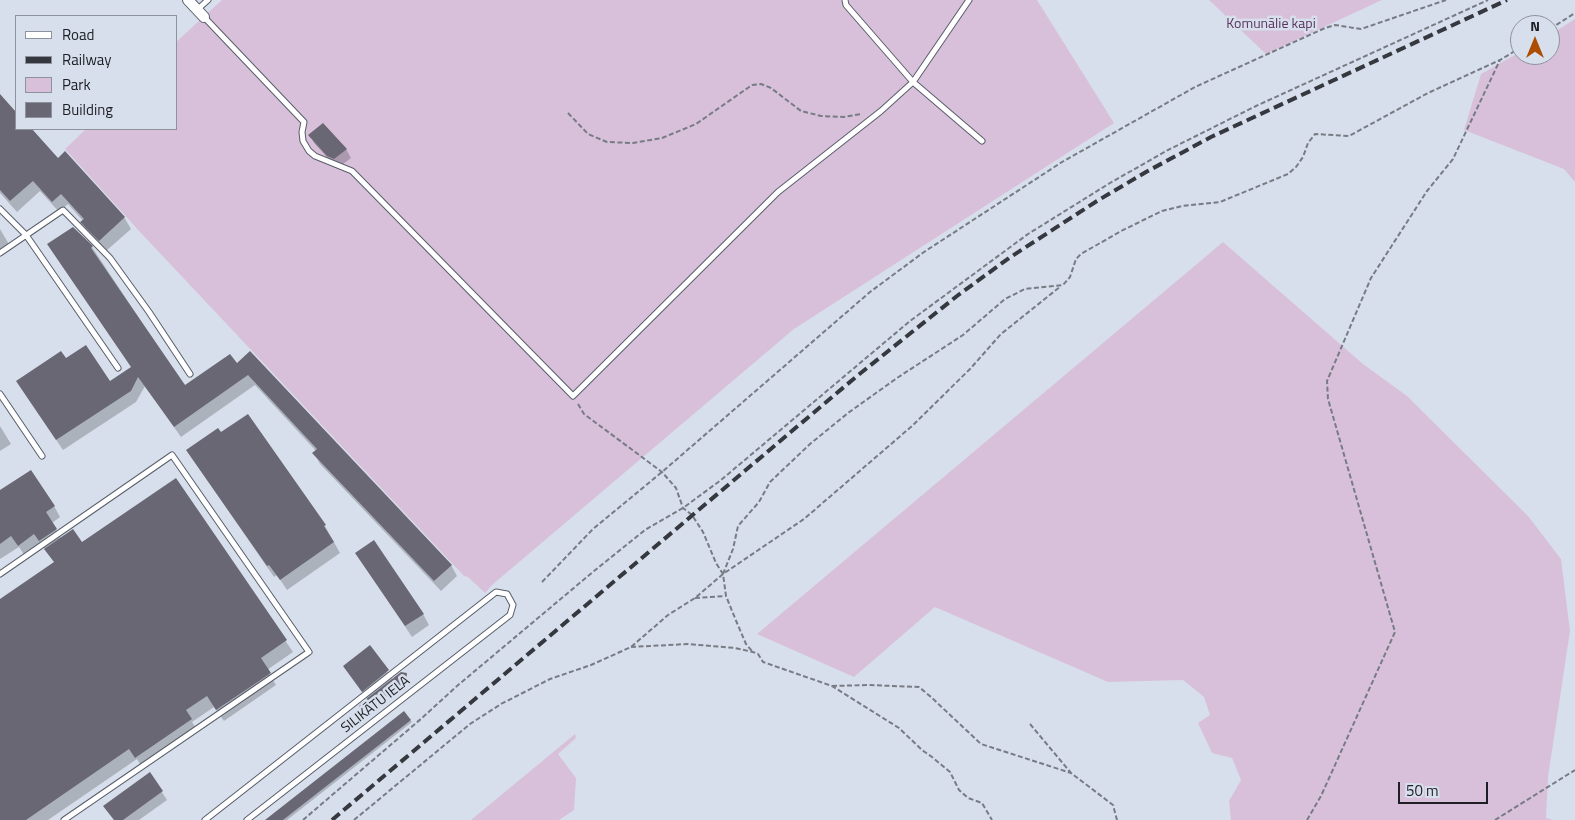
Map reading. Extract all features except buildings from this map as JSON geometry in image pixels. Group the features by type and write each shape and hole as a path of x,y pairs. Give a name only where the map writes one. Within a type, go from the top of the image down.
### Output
{"street":[{"path":"188,0 201,13"}],"lane":[{"path":"208,0 201,13 304,122 303,141 309,151 315,156 352,171 573,396 778,192 881,111 913,82 969,0"},
{"path":"845,0 846,5 913,82 982,141"},
{"path":"0,209 26,235 118,368"},
{"path":"0,253 63,210 110,258 190,374"},
{"path":"0,394 42,456"},
{"path":"0,574 172,455 308,652 64,820"},
{"name":"SILIKĀTU IELA","path":"205,820 496,592 507,594 514,605 510,615 248,820"}],"path":[{"path":"542,582 593,528 662,472 870,292 924,252 1062,162 1195,87 1325,28 1335,25 1362,29 1446,0"},
{"path":"303,820 594,570 645,530 683,508 721,480 910,321 1036,229 1168,150 1256,106 1488,0"},
{"path":"1560,23 1575,13"},
{"path":"354,820 470,724 493,709 550,679 632,647 668,615 695,598 723,574 804,519 912,426 970,369 1001,334 1062,285 1070,277 1076,259 1081,254 1121,231 1162,211 1182,206 1220,202 1288,174 1300,162 1308,143 1315,134 1340,137 1349,136 1428,93 1510,54"},
{"path":"1306,820 1321,796 1395,632 1328,399 1327,381 1371,278 1427,191 1453,159 1500,60"},
{"path":"568,113 588,134 607,142 633,143 662,138 696,124 752,84 761,84 771,88 801,110 821,116 843,117 862,114"},
{"path":"723,574 733,549 738,526 759,502 770,482 810,444 896,378 963,335 1005,299 1025,289 1062,285"},
{"path":"573,396 584,414 662,472 676,488 683,508 692,515 703,532 716,564 723,574 726,596 746,644 753,652"},
{"path":"695,598 726,596"},
{"path":"632,647 688,644 735,648 753,652 758,654 763,662 832,686 898,728 950,772 959,790 968,798 982,803 992,820"},
{"path":"832,686 919,687 981,744 1071,773"},
{"path":"1030,724 1071,773 1113,805 1117,820"},
{"path":"1495,820 1575,770"}],"green space":[{"path":"222,0 1037,0 1114,123 794,329 492,585 485,593 468,577 464,576 140,232 65,149 85,130 178,130 178,40"},
{"name":"Komunālie kapi","path":"1209,0 1382,0 1266,54"},
{"path":"1575,19 1575,182 1564,169 1464,130 1481,74 1510,58 1510,65 1560,65 1560,29"},
{"path":"1223,242 1363,364 1407,396 1528,516 1561,559 1570,631 1548,777 1546,818 1553,820 1231,820 1229,801 1241,780 1232,758 1212,753 1198,723 1210,715 1204,697 1183,680 1108,682 935,607 854,677 757,634"},
{"path":"575,734 576,738 558,754 576,778 574,810 559,820 471,820"}],"railway":[{"path":"332,820 857,376 957,296 1009,258 1097,201 1211,137 1507,0"}]}
